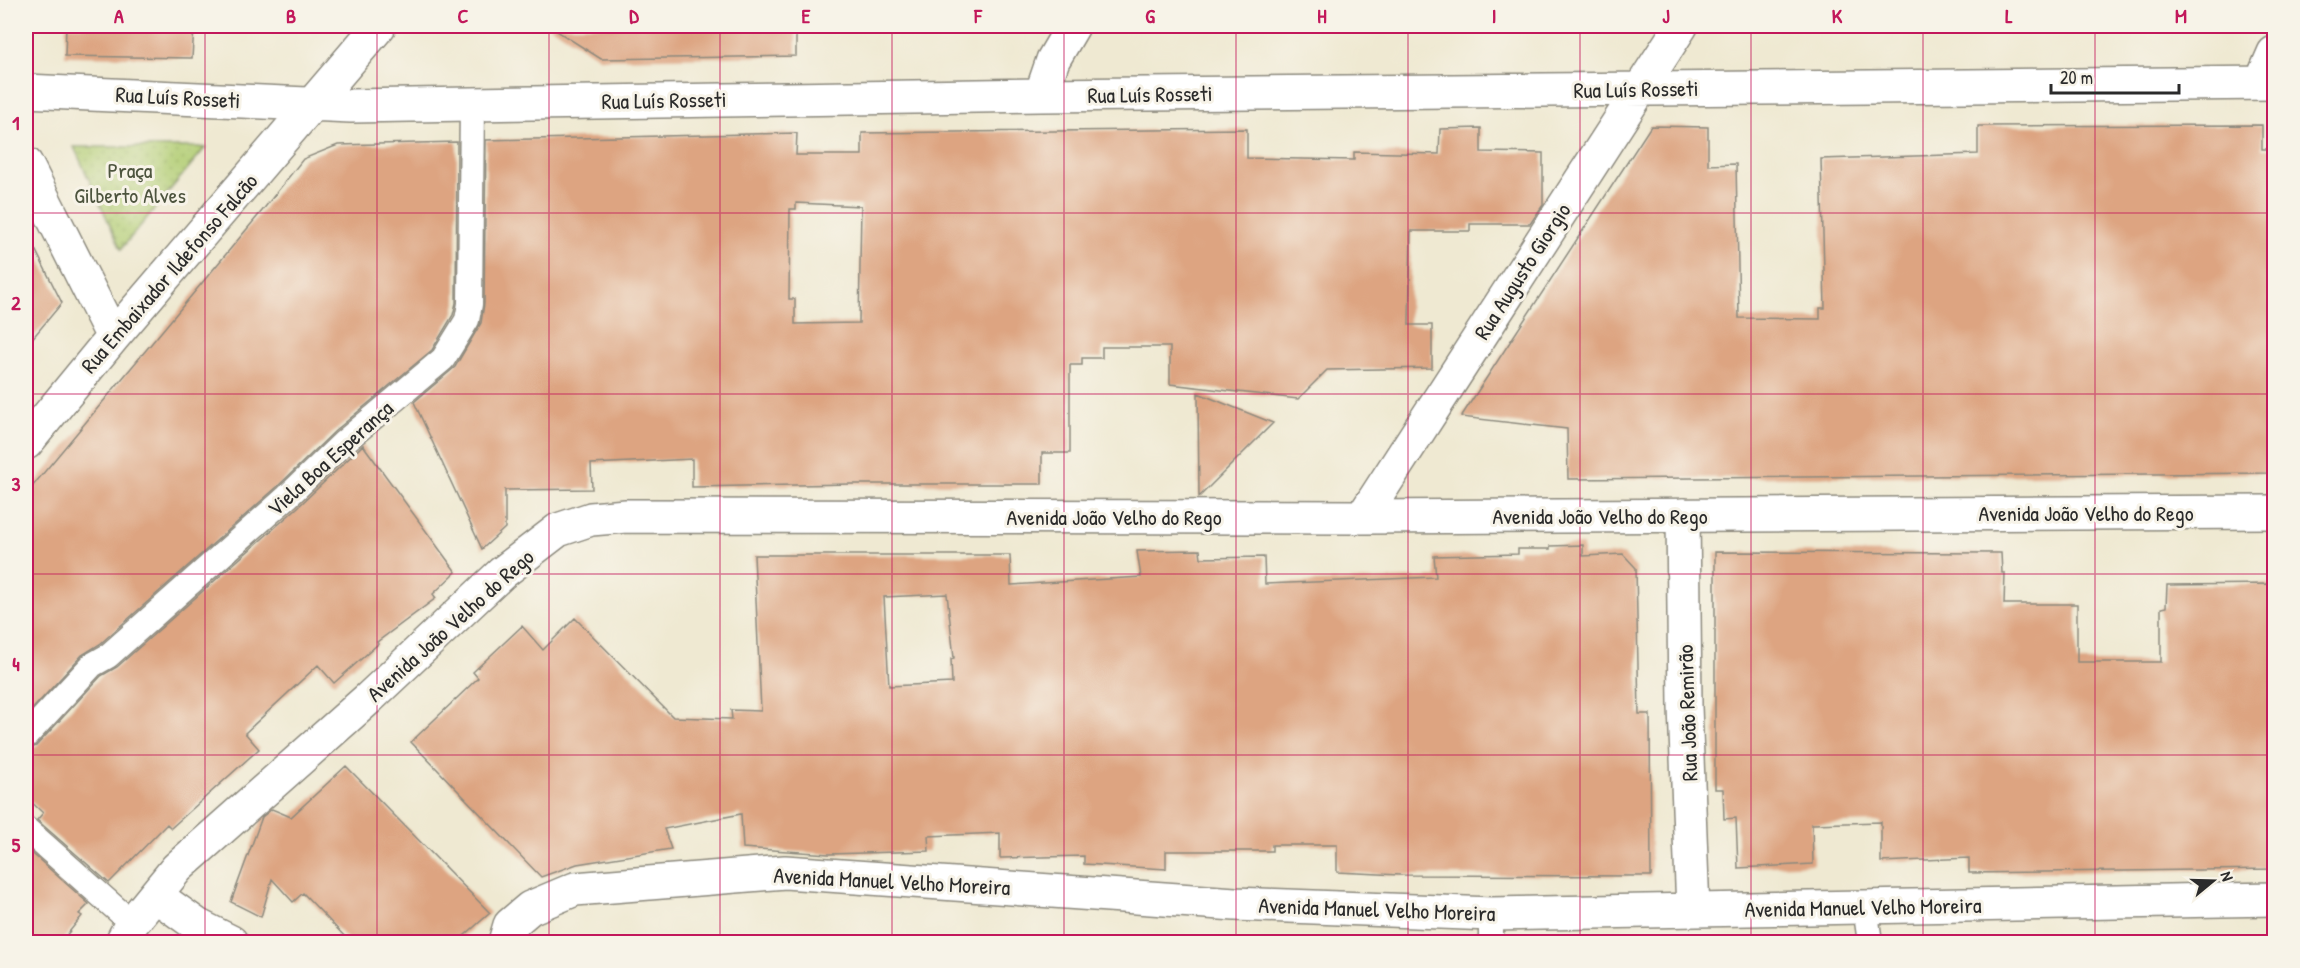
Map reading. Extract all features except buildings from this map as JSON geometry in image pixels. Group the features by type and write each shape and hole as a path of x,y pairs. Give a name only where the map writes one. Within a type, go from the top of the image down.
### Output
{"street":[{"name":"Rua Embaixador Ildefonso Falcão","path":"26,443 113,337 380,26"},
{"path":"1041,95 1053,60 1073,26"},
{"name":"Rua Augusto Giorgio","path":"1364,517 1681,26"},
{"path":"2268,83 2274,53"},
{"name":"Rua Luís Rosseti","path":"26,91 351,106 1041,95 2268,83"},
{"path":"26,164 113,337"},
{"name":"Avenida João Velho do Rego","path":"127,933 177,868 369,698 502,573 558,530 591,519 626,516 1364,517 2274,512"},
{"name":"Rua João Remirão","path":"1683,515 1685,707 1694,910"},
{"name":"Avenida Manuel Velho Moreira","path":"505,942 510,925 531,908 574,889 785,872 1235,904 1491,928 1694,910 2274,899"},
{"path":"155,895 197,925 231,942"}],"lane":[{"name":"Viela Boa Esperança","path":"26,736 92,665 108,656 287,497 344,442 443,359 468,320 470,304 472,103"},
{"path":"26,829 127,933"},
{"path":"1865,907 1870,942"}],"green space":[{"name":"Praça Gilberto Alves","path":"74,147 198,147 205,148 121,249"}]}
